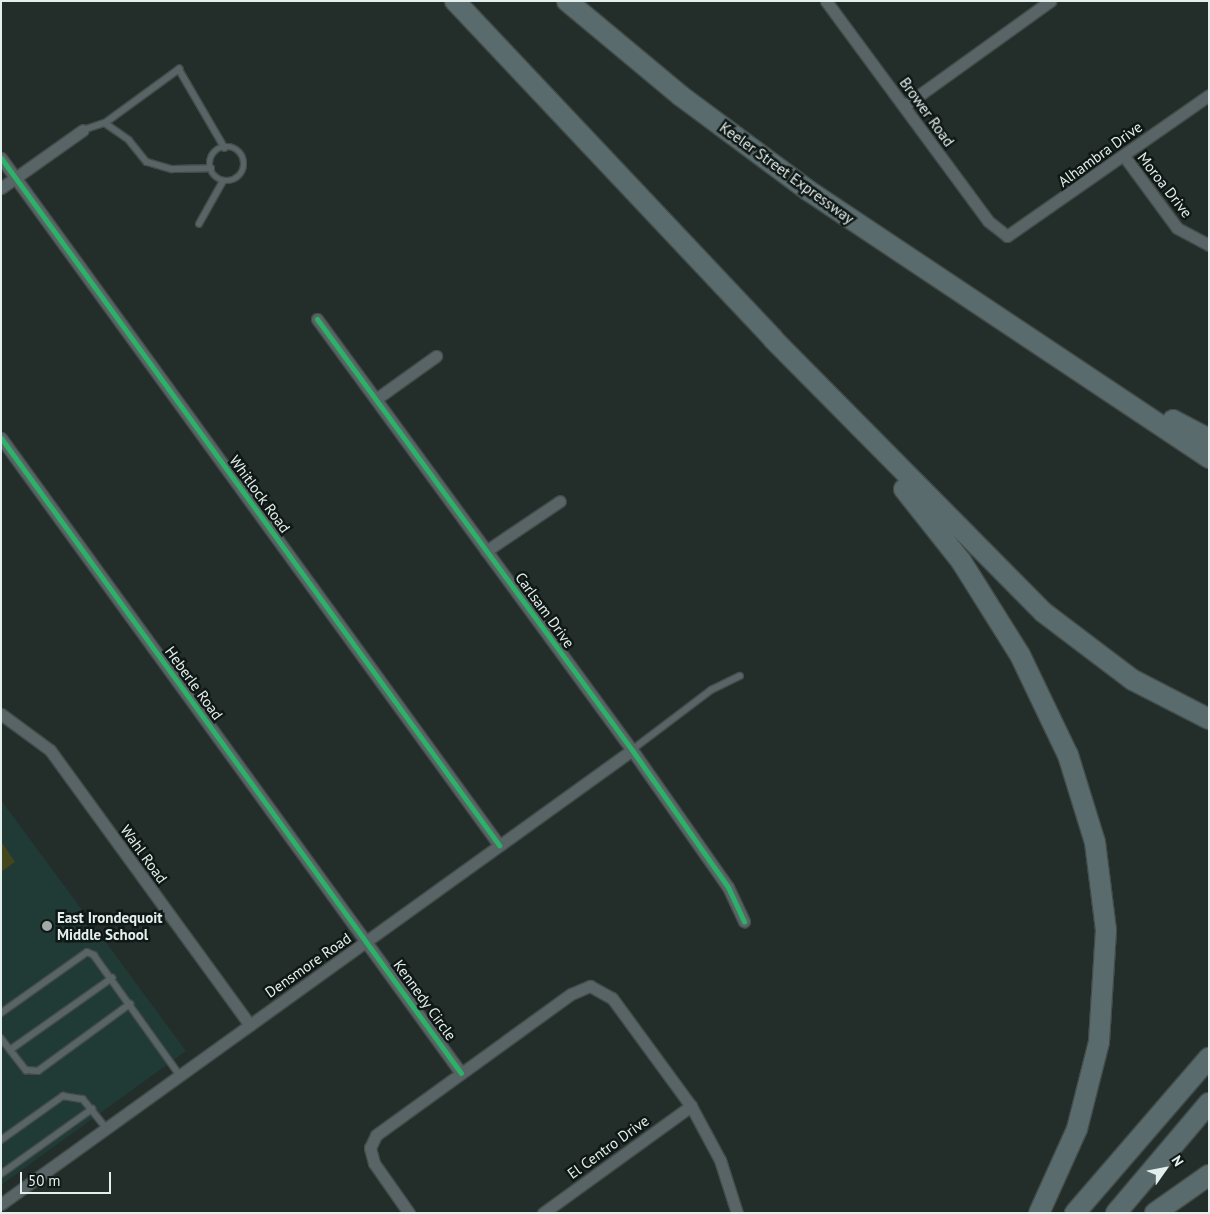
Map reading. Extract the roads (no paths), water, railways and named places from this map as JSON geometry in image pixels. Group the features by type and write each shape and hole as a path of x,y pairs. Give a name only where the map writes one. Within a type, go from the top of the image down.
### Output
{"highway":[{"path":"455,1 773,339 1054,622 1133,680 1209,720"},
{"name":"Keeler Street Expressway","path":"567,1 760,156 1018,329"},
{"path":"1018,329 1209,439"},
{"path":"1018,329 1209,458"},
{"path":"773,339 920,508 974,579 1042,695 1084,798 1105,908 1104,1005 1084,1108 1061,1172 1039,1213"},
{"path":"1075,1213 1209,1058"},
{"path":"1116,1213 1209,1103"},
{"path":"1155,1213 1209,1175"}],"street":[{"name":"Brower Road","path":"826,1 988,221 1007,236"},
{"path":"904,106 1050,1"},
{"name":"Alhambra Drive","path":"1007,236 1209,95"},
{"path":"1,188 84,130"},
{"name":"Moroa Drive","path":"1124,156 1177,228 1209,245"},
{"name":"Whitlock Road","path":"1,158 499,845"},
{"name":"Carlsam Drive","path":"318,319 632,750 728,887 744,921"},
{"path":"376,399 436,356"},
{"name":"Heberle Road","path":"1,438 367,942"},
{"path":"486,551 560,501"},
{"name":"Wahl Road","path":"1,714 50,750 250,1025"},
{"name":"Densmore Road","path":"1,1204 632,750"},
{"name":"Kennedy Circle","path":"367,942 462,1073"},
{"path":"409,1213 374,1163 372,1140 571,994 598,988 612,998 691,1106 720,1160 737,1213"},
{"name":"El Centro Drive","path":"543,1213 691,1106"}],"lane":[{"path":"84,130 104,123 179,69 225,148"},
{"path":"104,123 129,140 147,162 172,169 211,168 223,180"},
{"path":"211,168 212,157 225,148 236,150 244,163 238,177 223,180"},
{"path":"199,224 223,180"},
{"path":"632,750 711,690 740,676"},
{"path":"1,1013 87,952 112,978 180,1075"},
{"path":"10,1050 112,978"},
{"path":"1,1038 26,1070 38,1071 130,1004"},
{"path":"1,1140 63,1096 83,1099 106,1127"},
{"path":"1,1174 92,1109"}],"place":[{"name":"East Irondequoit Middle School","path":"47,926"}]}
